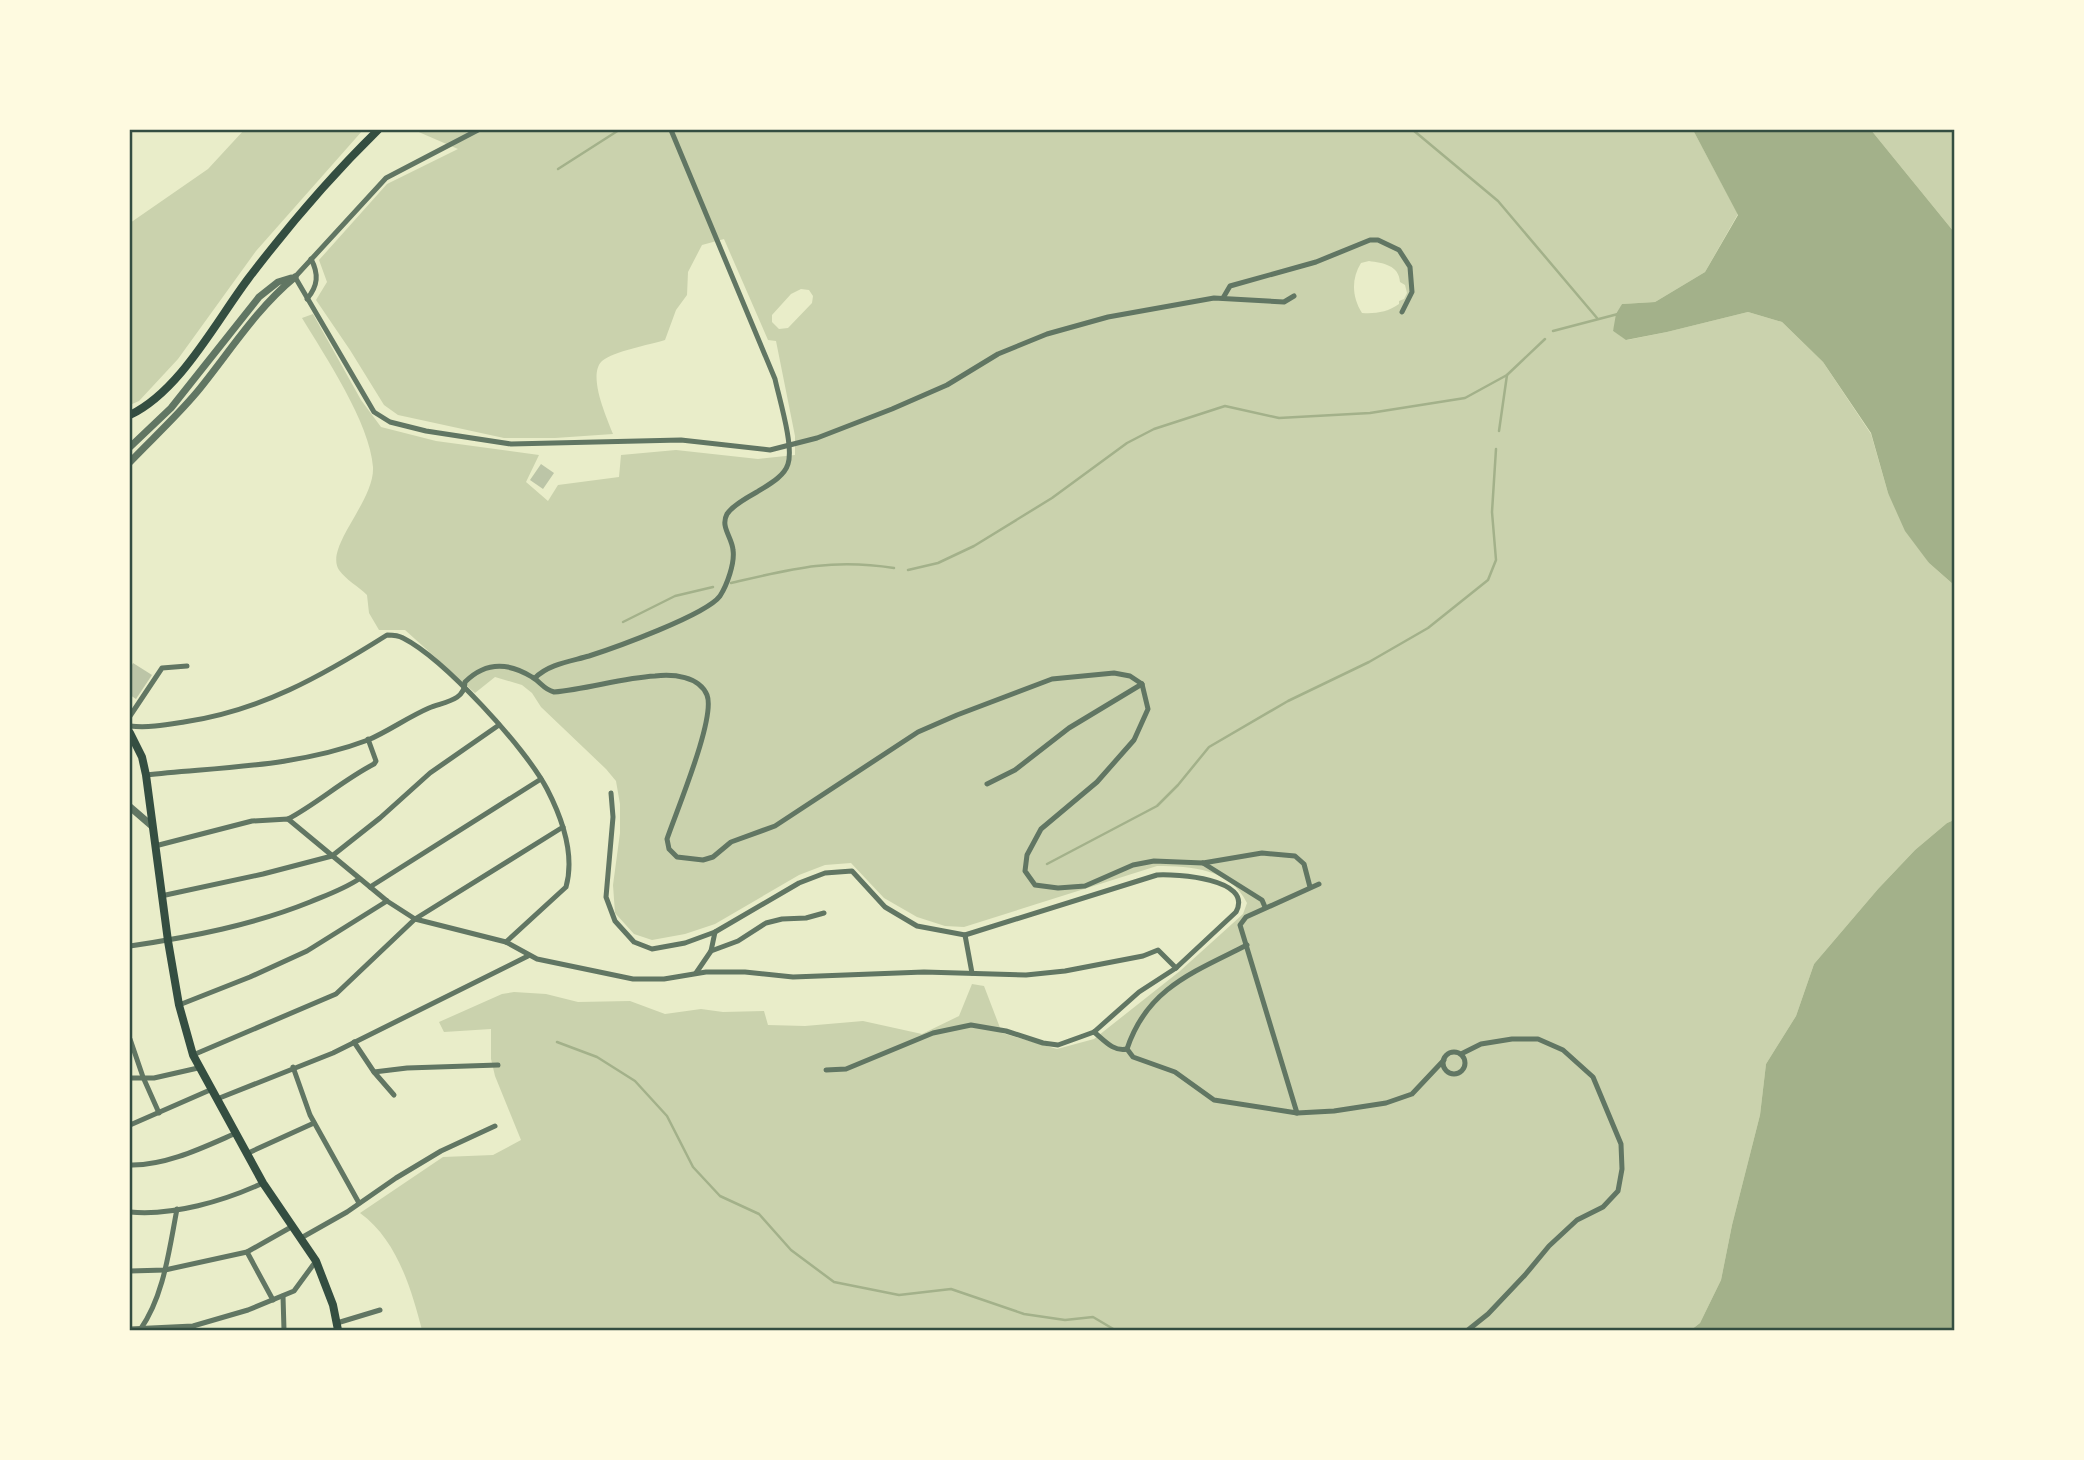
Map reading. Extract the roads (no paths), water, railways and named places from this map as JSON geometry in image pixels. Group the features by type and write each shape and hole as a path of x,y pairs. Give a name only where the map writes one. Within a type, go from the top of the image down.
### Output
{"main road":[{"path":"130,415 155,400 178,375 242,287 329,178 378,130"},
{"path":"130,733 139,749 146,775 168,940 179,1005 193,1055 263,1183 316,1261 327,1286 337,1327"}],"street":[{"path":"130,462 189,401 264,305 295,277 386,177 478,130"},
{"path":"535,678 548,668 607,650 673,624 710,605 720,596 732,563 733,550 724,525 727,513 775,480 789,463 789,446 775,379 671,130"},
{"path":"1223,298 1230,286 1316,262 1370,240 1390,244 1406,258 1412,279 1412,292 1402,312"},
{"path":"307,299 316,285 317,275 311,259"},
{"path":"295,277 374,412 390,422 426,431 511,444 681,440 770,450 789,446 892,410 947,385 998,354 1048,334 1108,317 1187,302 1223,298 1284,302 1294,296"},
{"path":"130,447 171,408 259,297 278,282 295,277"},
{"path":"130,726 147,728 219,717 292,691 387,635 400,636 440,664 499,725 541,779 563,827 569,857 566,887 506,942"},
{"path":"146,775 292,761 368,740 429,708 460,696 465,689 465,682 471,676 483,668 495,665 512,668 535,678 540,686 554,692 657,675 684,677 701,684 708,697 701,743 667,839 669,849 677,856 703,860 713,858 738,839 775,827 918,732 1052,679 1114,673 1130,676 1142,684 1148,709 1134,740 1097,782 1041,830 1027,855 1026,871 1035,885 1058,888 1084,886 1133,865 1154,861 1203,863 1262,853 1295,856 1308,871 1310,887"},
{"path":"130,716 162,668 187,666"},
{"path":"987,784 1015,770 1069,728 1142,684"},
{"path":"161,896 332,856 430,773 499,725"},
{"path":"155,846 252,821 288,819 374,764 376,761 368,740"},
{"path":"370,887 541,779"},
{"path":"611,793 613,817 606,897 615,921 634,942 652,948 685,943 715,932 799,883 825,873 852,871 885,907 917,926 965,936 1157,875 1184,874 1216,881 1229,889 1238,900 1236,912 1176,968 1139,992 1094,1032 1058,1045 971,1025 933,1033 846,1069 826,1070"},
{"path":"130,807 152,826"},
{"path":"288,819 387,901 415,919 506,942 528,956 634,979 745,972 793,977 924,972 1026,975 1065,971 1143,956 1158,950 1176,968"},
{"path":"193,1055 336,994 415,919 563,827"},
{"path":"1203,863 1262,900 1265,907"},
{"path":"130,946 271,917 348,887 359,878"},
{"path":"1297,1113 1240,925 1242,919 1265,907 1319,884"},
{"path":"179,1005 307,951 387,901"},
{"path":"711,951 738,942 766,923 824,913"},
{"path":"696,973 711,951 715,932"},
{"path":"965,936 972,973"},
{"path":"1127,1049 1133,1030 1149,1006 1178,981 1247,945"},
{"path":"216,1100 333,1053 528,956"},
{"path":"1094,1032 1113,1048 1120,1051 1127,1049"},
{"path":"130,1039 159,1113"},
{"path":"1127,1049 1133,1057 1175,1072 1214,1100 1297,1113 1334,1111 1386,1103 1412,1094 1451,1053 1461,1054 1481,1044 1512,1039 1538,1039 1563,1049 1593,1077 1621,1144 1622,1169 1618,1191 1603,1207 1577,1220 1549,1246 1488,1314 1468,1331"},
{"path":"354,1042 374,1072 394,1095"},
{"path":"1444,1060 1445,1070 1451,1074 1458,1073 1465,1065 1461,1054"},
{"path":"374,1072 407,1068 498,1065"},
{"path":"293,1067 314,1123 359,1203"},
{"path":"130,1079 153,1078 198,1068"},
{"path":"130,1125 210,1090"},
{"path":"246,1154 314,1123"},
{"path":"302,1237 441,1152 495,1126"},
{"path":"130,1165 144,1165 195,1151 234,1133"},
{"path":"130,1212 177,1209 240,1194 263,1183"},
{"path":"140,1330 151,1315 165,1270 177,1209"},
{"path":"130,1271 165,1270 247,1252 293,1226"},
{"path":"247,1252 273,1300"},
{"path":"130,1329 192,1328 273,1300 294,1291 316,1261"},
{"path":"283,1296 284,1331"},
{"path":"337,1327 380,1310"}],"waterway":[{"path":"558,169 619,130"},
{"path":"1413,130 1498,201 1597,318"},
{"path":"1553,331 1618,314"},
{"path":"908,570 938,563 974,546 1052,498 1127,443 1154,429 1225,406 1279,418 1370,413 1465,398 1507,375 1545,339"},
{"path":"1499,431 1507,375"},
{"path":"1047,864 1157,806 1209,747 1288,701 1369,662 1428,628 1488,580 1496,560 1492,512 1496,449"},
{"path":"731,583 811,566 850,564 894,568"},
{"path":"623,622 675,596 713,587"},
{"path":"557,1042 597,1057 635,1081 667,1116 693,1167 720,1196 759,1214 791,1250 834,1282 899,1295 951,1289 1024,1314 1065,1320 1093,1317 1115,1330"}]}
